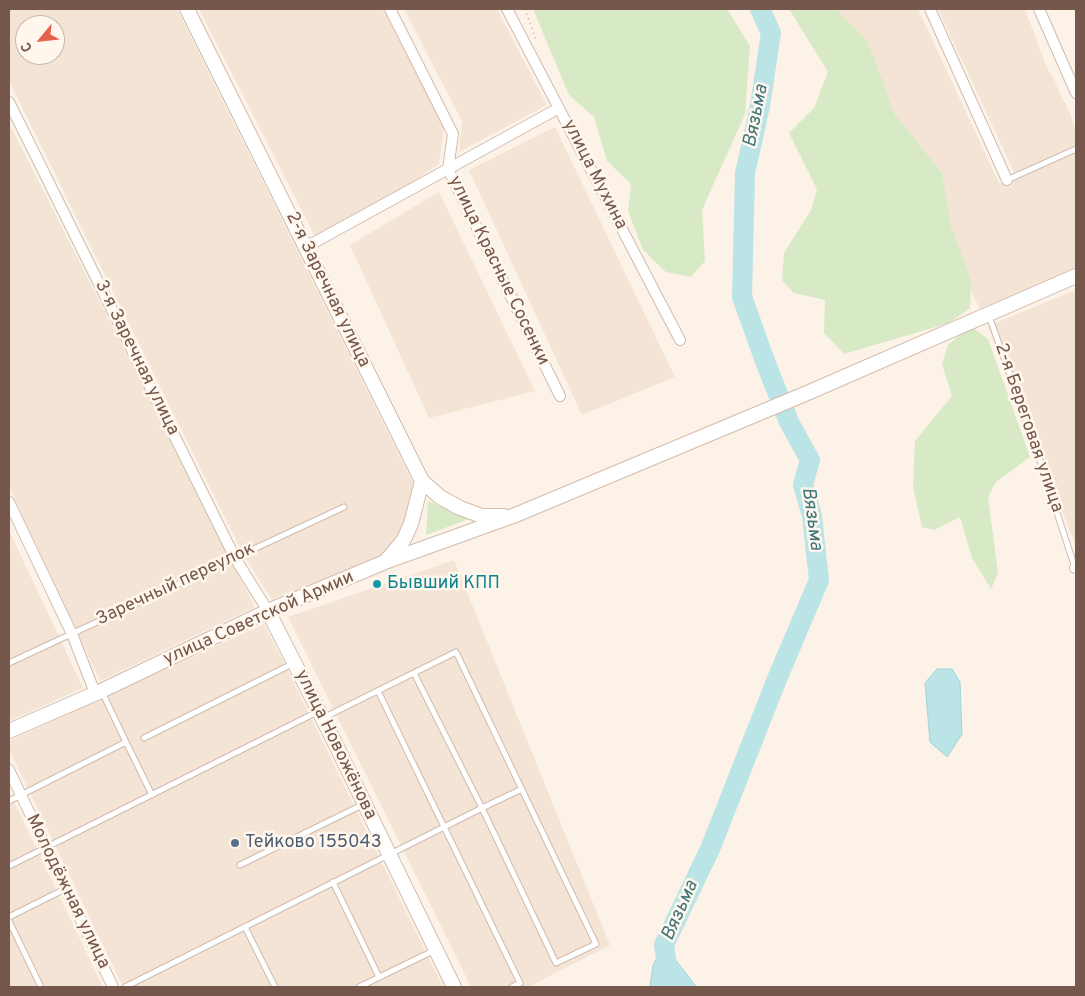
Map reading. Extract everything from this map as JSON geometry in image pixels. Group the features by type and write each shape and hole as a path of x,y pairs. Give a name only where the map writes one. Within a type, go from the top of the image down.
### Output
{"main road":[{"name":"2-я Заречная улица","path":"187,9 422,481 440,497 460,508 482,516 513,516"},
{"name":"улица Советской Армии","path":"9,731 98,692 268,611 385,562 513,516 805,394 1076,276"},
{"path":"385,562 403,541 411,524 422,481"},
{"name":"улица Новожёнова","path":"268,611 454,987"}],"street":[{"name":"улица Красные Сосенки","path":"390,9 453,134 448,169 560,396"},
{"name":"улица Мухина","path":"508,9 680,340"},
{"path":"930,9 1007,180"},
{"path":"1039,9 1076,93"},
{"name":"3-я Заречная улица","path":"9,102 235,558 268,611"},
{"path":"306,247 560,108"},
{"path":"9,502 98,692"},
{"name":"Молодёжная улица","path":"9,770 113,987"}],"lane":[{"path":"1007,180 1076,149"},
{"name":"2-я Береговая улица","path":"989,314 1076,568"},
{"name":"Заречный переулок","path":"9,664 344,507"},
{"path":"9,866 152,795 321,715 378,691 414,673 456,652 596,944 556,963 482,808 414,673"},
{"path":"144,738 294,663"},
{"path":"378,691 520,983 512,987"},
{"path":"98,692 126,742 152,795"},
{"path":"9,801 126,742"},
{"path":"125,987 522,789"},
{"path":"240,865 364,804"},
{"path":"333,882 379,977"},
{"path":"41,987 9,919 66,888"},
{"path":"245,927 275,987"},
{"path":"359,987 435,950"}],"shaded area":[{"path":"9,9 177,9 413,483 408,529 388,553 272,600 243,554 9,81"},
{"path":"199,9 383,9 444,127 439,164 319,244"},
{"path":"404,9 497,9 547,105 459,152 462,121"},
{"path":"835,9 918,9 999,183 1008,185 1011,188 1016,176 938,9 1025,9 1047,68 1070,113 1076,132 1076,270 980,309"},
{"path":"9,123 255,607 100,681 9,487"},
{"path":"555,127 675,377 582,415 469,170"},
{"path":"439,192 535,391 429,418 350,245"},
{"path":"1076,290 1076,546 988,327"},
{"path":"9,530 83,688 9,721"},
{"path":"454,560 610,945 528,987 471,987 288,617"},
{"path":"264,624 443,987 123,987 9,749 9,741"},
{"path":"9,791 103,987 9,987"}],"green space":[{"path":"533,9 727,9 750,46 745,114 702,210 705,261 691,277 666,272 643,250 628,211 631,184 607,161 594,117 569,95"},
{"path":"789,9 836,9 867,40 895,115 942,173 951,227 971,280 970,308 949,323 844,354 824,333 825,300 794,293 782,280 784,253 811,210 817,189 789,133 814,108 828,72"},
{"path":"971,326 988,339 1030,457 996,482 988,497 998,573 991,589 972,558 960,517 934,530 922,527 913,487 915,441 952,396 942,364 948,345"},
{"path":"428,501 469,519 426,535"}],"water":[{"path":"937,669 952,669 960,682 962,734 947,757 930,742 925,683"},
{"path":"664,945 697,987 650,987 653,965"}],"waterway":[{"name":"Вязьма","path":"670,987 664,945 710,849 777,679 819,580 812,516 803,485 810,460 789,422 742,297 745,173 760,106 771,33 760,9"}],"place":[{"name":"Бывший КПП","path":"377,584"},
{"name":"Тейково 155043","path":"235,843"}]}
